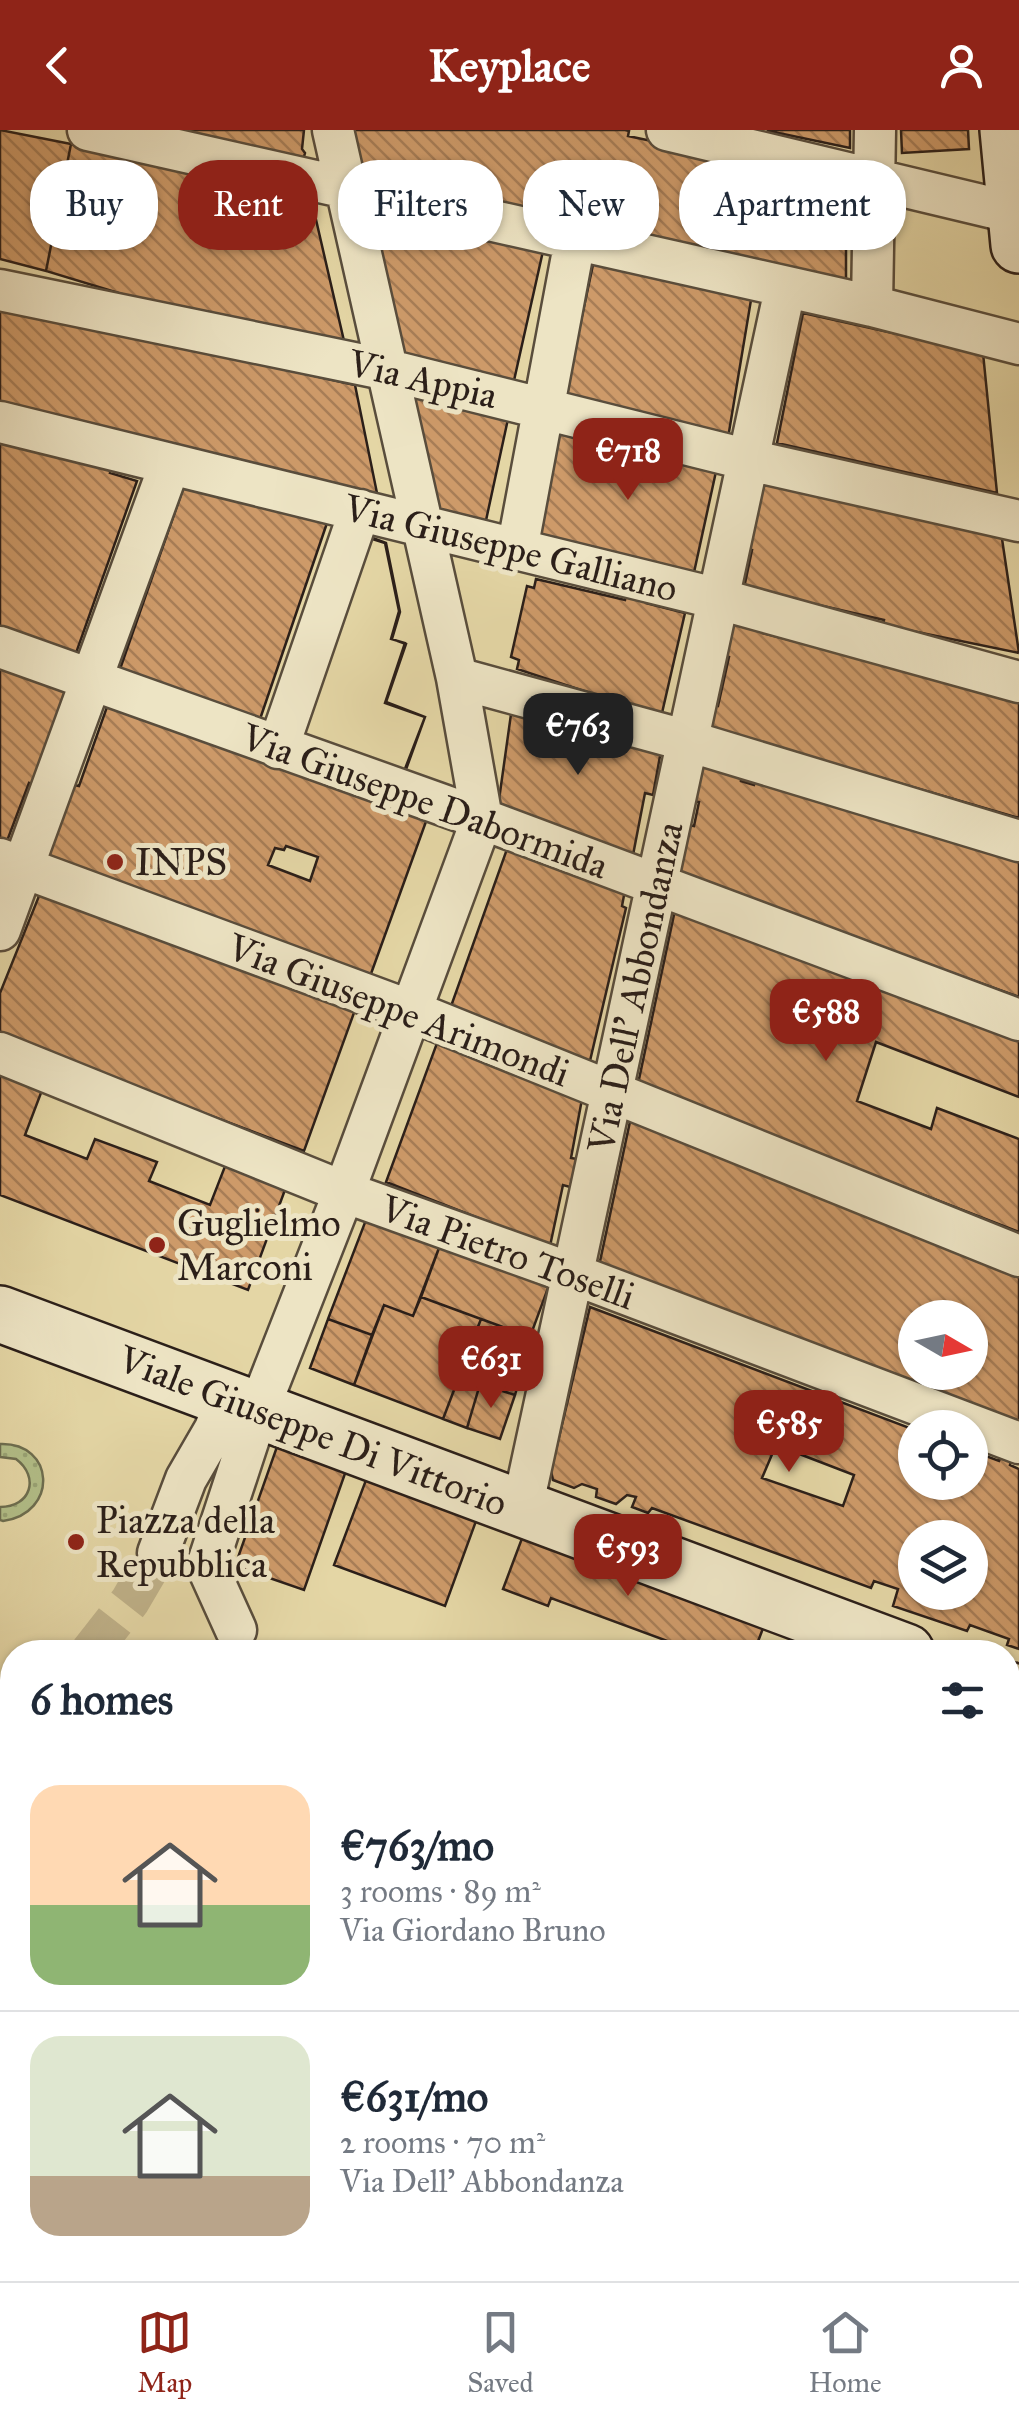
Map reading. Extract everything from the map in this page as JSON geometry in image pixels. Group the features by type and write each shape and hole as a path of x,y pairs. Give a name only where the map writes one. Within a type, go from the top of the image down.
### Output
{"street":[{"path":"88,130 338,187"},
{"path":"334,130 341,160"},
{"path":"667,130 796,160"},
{"path":"874,160 875,130"},
{"path":"906,188 1018,224 1008,130"},
{"path":"158,1553 186,1478 344,1192 482,819 457,678 361,250"},
{"path":"517,550 573,250"},
{"path":"617,250 785,290 872,306 1019,344"},
{"path":"872,306 873,250"},
{"name":"Via Appia","path":"0,290 388,370 749,460 1019,521"},
{"name":"Via Dell' Abbondanza","path":"522,1509 785,290"},
{"name":"Via Giuseppe Galliano","path":"0,422 719,599 1019,682"},
{"path":"0,930 12,863 93,681 170,464"},
{"path":"278,748 360,510"},
{"name":"Via Giuseppe Dabormida","path":"0,646 482,819 1019,1020"},
{"path":"457,678 688,740 1019,841"},
{"name":"Via Giuseppe Arimondi","path":"12,863 411,1011 1019,1256"},
{"name":"Via Pietro Toselli","path":"0,1053 344,1192 1019,1443"},
{"name":"Viale Giuseppe Di Vittorio","path":"0,1314 874,1640"},
{"path":"230,1400 207,1566 236,1630"}],"green space":[{"path":"0,1444 18,1446 32,1454 43,1479 34,1505 3,1521 0,1507 11,1506 25,1497 30,1482 16,1459 0,1457"}],"building":[{"path":"0,130 71,144 68,160 30,160 30,250 50,250 46,271 0,259"},
{"path":"160,130 304,130 303,160 285,160"},
{"path":"347,130 625,130 629,131 628,136 742,160 679,160 679,245 659,241 659,160 523,160 523,210 503,206 503,160 354,160"},
{"path":"850,130 850,148 769,131"},
{"path":"901,130 968,130 969,149 902,153"},
{"path":"71,144 142,160 68,160"},
{"path":"158,164 178,168 178,250 318,250 318,228 344,341 135,298 46,271 50,250 158,250"},
{"path":"503,242 523,246 523,250 543,251 513,385 399,358 376,250 503,250"},
{"path":"699,250 846,250 846,283"},
{"path":"594,260 751,300 728,438 564,400"},
{"path":"0,306 355,385 378,498 0,402"},
{"path":"803,313 983,353 997,493 777,443"},
{"path":"404,391 508,419 485,525 430,512"},
{"path":"560,431 717,467 693,577 539,537"},
{"path":"0,439 112,466 110,473 137,481 75,656 0,628"},
{"path":"766,478 1001,532 1019,653 883,625 884,620 744,588 752,550 746,549"},
{"path":"184,486 327,523 259,722 120,669"},
{"path":"362,534 386,543 400,612 392,639 406,644 386,702 425,717 404,775 292,734"},
{"path":"363,536 385,543 399,611 391,639 405,643 385,703 425,717 403,774 294,734"},
{"path":"536,579 625,600 626,594 647,598 646,603 685,613 662,713 624,703 622,708 605,698 517,669 519,660 511,657 527,586 534,588"},
{"path":"732,620 762,627 762,633 1019,698 1019,818 707,727 712,704 718,706"},
{"path":"0,663 72,683 34,785 29,783 7,841 0,838"},
{"path":"108,704 428,816 368,982 86,869 85,872 48,858 74,785 79,786","holes":["286,846 318,857 310,881 268,865 275,848 284,850"]},
{"path":"512,707 662,745 653,795 645,793 633,855 498,807"},
{"path":"701,762 742,772 741,781 754,785 756,779 1019,855 1019,997 677,874 688,825 694,826"},
{"path":"507,849 625,890 622,906 626,908 589,1065 450,1009"},
{"path":"41,891 355,1010 304,1151 0,1036 0,993"},
{"path":"675,910 1019,1036 1019,1097 876,1042 857,1101 931,1129 937,1108 1019,1139 1019,1232 638,1084"},
{"path":"437,1043 582,1099 571,1158 577,1159 570,1187 563,1185 550,1246 386,1182"},
{"path":"0,1068 44,1085 25,1135 87,1159 95,1139 157,1162 149,1181 210,1205 229,1156 289,1179 248,1290 0,1195"},
{"path":"631,1117 1019,1269 1019,1423 931,1390 988,1390 988,1300 898,1300 898,1378 599,1266"},
{"path":"369,1212 442,1240 413,1316 384,1305 372,1335 328,1319"},
{"path":"442,1240 551,1280 530,1337 421,1297"},
{"path":"421,1297 481,1319 443,1419 354,1385 384,1305 413,1316"},
{"path":"590,1307 898,1424 898,1500 988,1500 988,1457 999,1461 1002,1454 1012,1458 1010,1465 1019,1469 1019,1640 1009,1640 970,1625 967,1631 905,1610 988,1610 988,1520 898,1520 898,1589 874,1581 871,1588 652,1508 648,1513 632,1507 636,1497 627,1495 616,1504 596,1497 597,1489 582,1484 574,1488 553,1480 551,1471","holes":["776,1445 854,1475 843,1506 762,1478"]},
{"path":"328,1319 372,1335 354,1385 310,1368"},
{"path":"481,1319 530,1337 523,1367 469,1349"},
{"path":"469,1349 523,1367 515,1395 459,1377"},
{"path":"459,1377 480,1384 467,1428 443,1419"},
{"path":"480,1384 515,1395 500,1439 467,1428"},
{"path":"279,1441 348,1465 304,1590 235,1566"},
{"path":"366,1480 476,1521 445,1606 334,1565"},
{"path":"524,1533 765,1623 759,1640 665,1640 551,1598 548,1606 503,1589"}],"tunnel":[{"path":"99,1640 130,1601 158,1553"}],"place":[{"name":"INPS","path":"115,862"},
{"name":"Guglielmo Marconi","path":"157,1245"},
{"name":"Piazza della Repubblica","path":"76,1542"}]}
